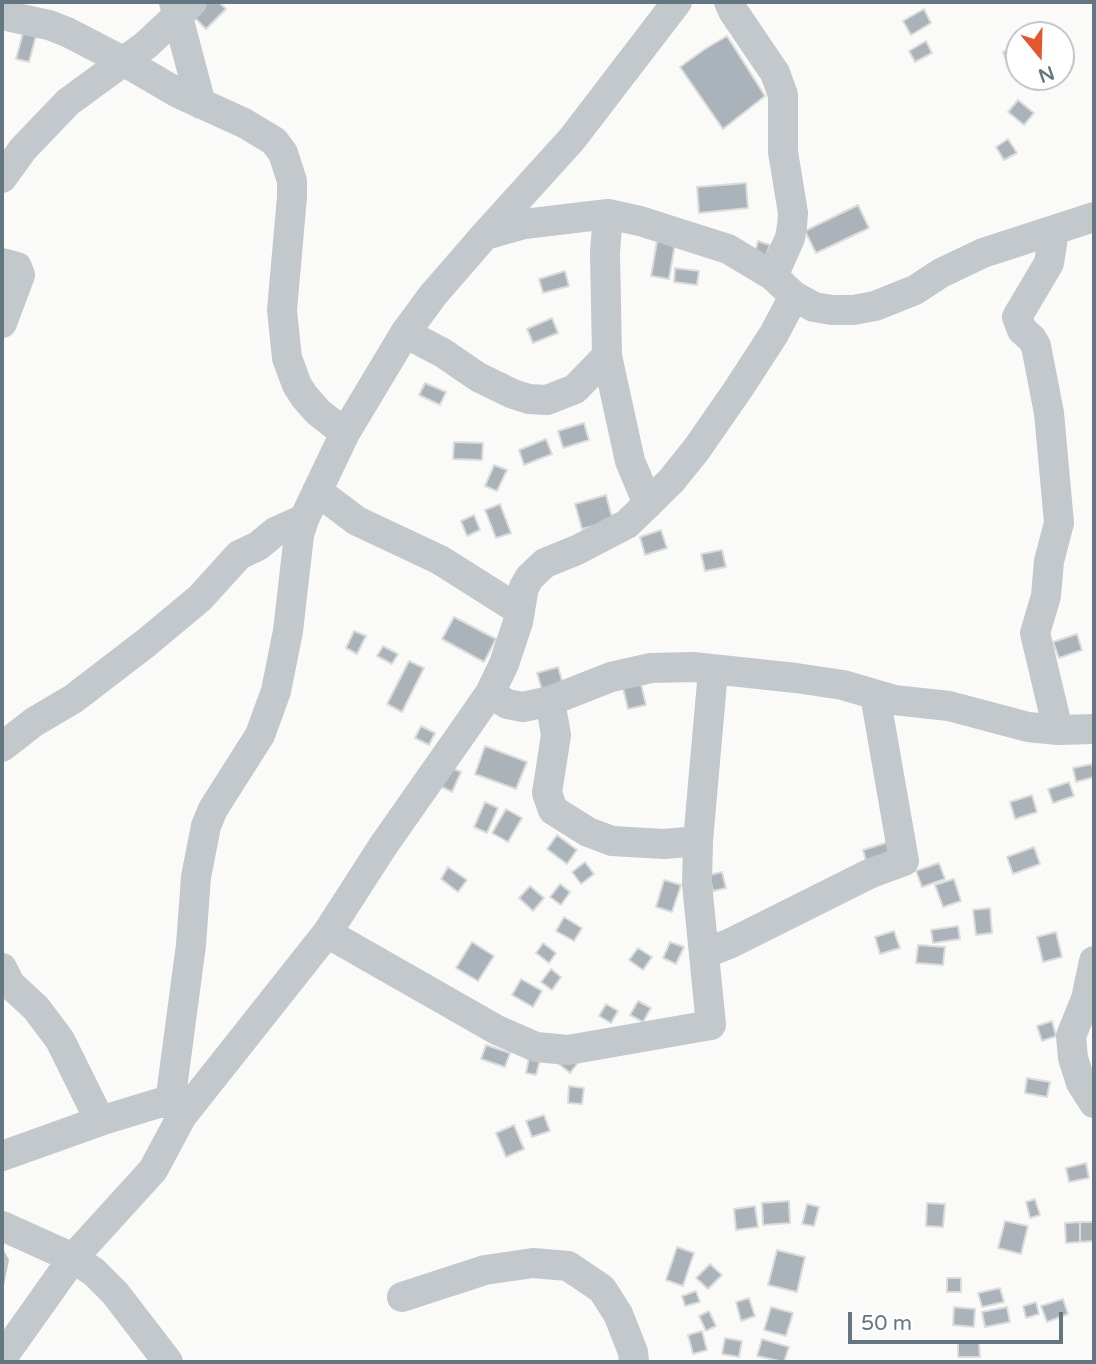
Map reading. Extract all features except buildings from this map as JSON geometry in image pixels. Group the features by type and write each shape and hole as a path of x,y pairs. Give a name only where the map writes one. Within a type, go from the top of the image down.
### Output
{"street":[{"path":"2,1358 73,1258 153,1170 176,1110 203,837 213,809 260,735 276,691 287,640 299,536 304,519 345,433 405,333 433,295 572,139 677,2"},
{"path":"176,1110 327,933 383,846 490,693 513,640 523,587 536,570 553,559 616,531 648,504 671,481 720,417 774,334 793,212 783,152 783,95 775,73 729,2"},
{"path":"2,178 23,149 68,102 125,62 181,6"},
{"path":"181,6 201,104"},
{"path":"2,15 58,28 178,93 264,133 274,141 283,153 292,181 282,310 287,358 304,396 318,412 345,433"},
{"path":"485,235 524,225 608,214 640,221 729,249 814,307 853,310 875,306 915,290 983,253 1094,216"},
{"path":"608,214 605,252 607,356 630,461 648,504"},
{"path":"1054,231 1049,262 1017,317 1022,330 1036,346 1049,413 1059,523 1049,561 1046,596 1035,633 1058,730"},
{"path":"2,263 17,267 20,275 2,323"},
{"path":"405,333 443,353 478,377 513,394 529,398 547,400 575,389 607,356"},
{"path":"317,491 358,521 440,560 519,610"},
{"path":"2,747 34,722 73,699 146,643 200,598 239,555 258,546 275,532 304,519"},
{"path":"490,693 516,707 550,701 611,677 651,668 693,667 844,685 908,703 949,706 1005,722 1058,730 1094,729"},
{"path":"327,933 521,1043 550,1050 568,1050 711,1025 697,884 698,841 713,671"},
{"path":"704,954 761,930 869,874 904,861 874,695"},
{"path":"550,701 556,734 547,793 553,810 588,832 612,841 664,844 698,841"},
{"path":"1094,961 1086,999 1071,1036 1073,1058 1081,1083 1094,1103"},
{"path":"2,968 10,984 36,1008 60,1040 100,1121"},
{"path":"2,1156 148,1105 176,1110"},
{"path":"2,1226 73,1258 94,1272 115,1293 168,1362"},
{"path":"402,1297 485,1270 533,1263 568,1266 602,1289 618,1314 635,1362"}],"shaded area":[{"path":"2,1247 9,1260 2,1295"}]}
